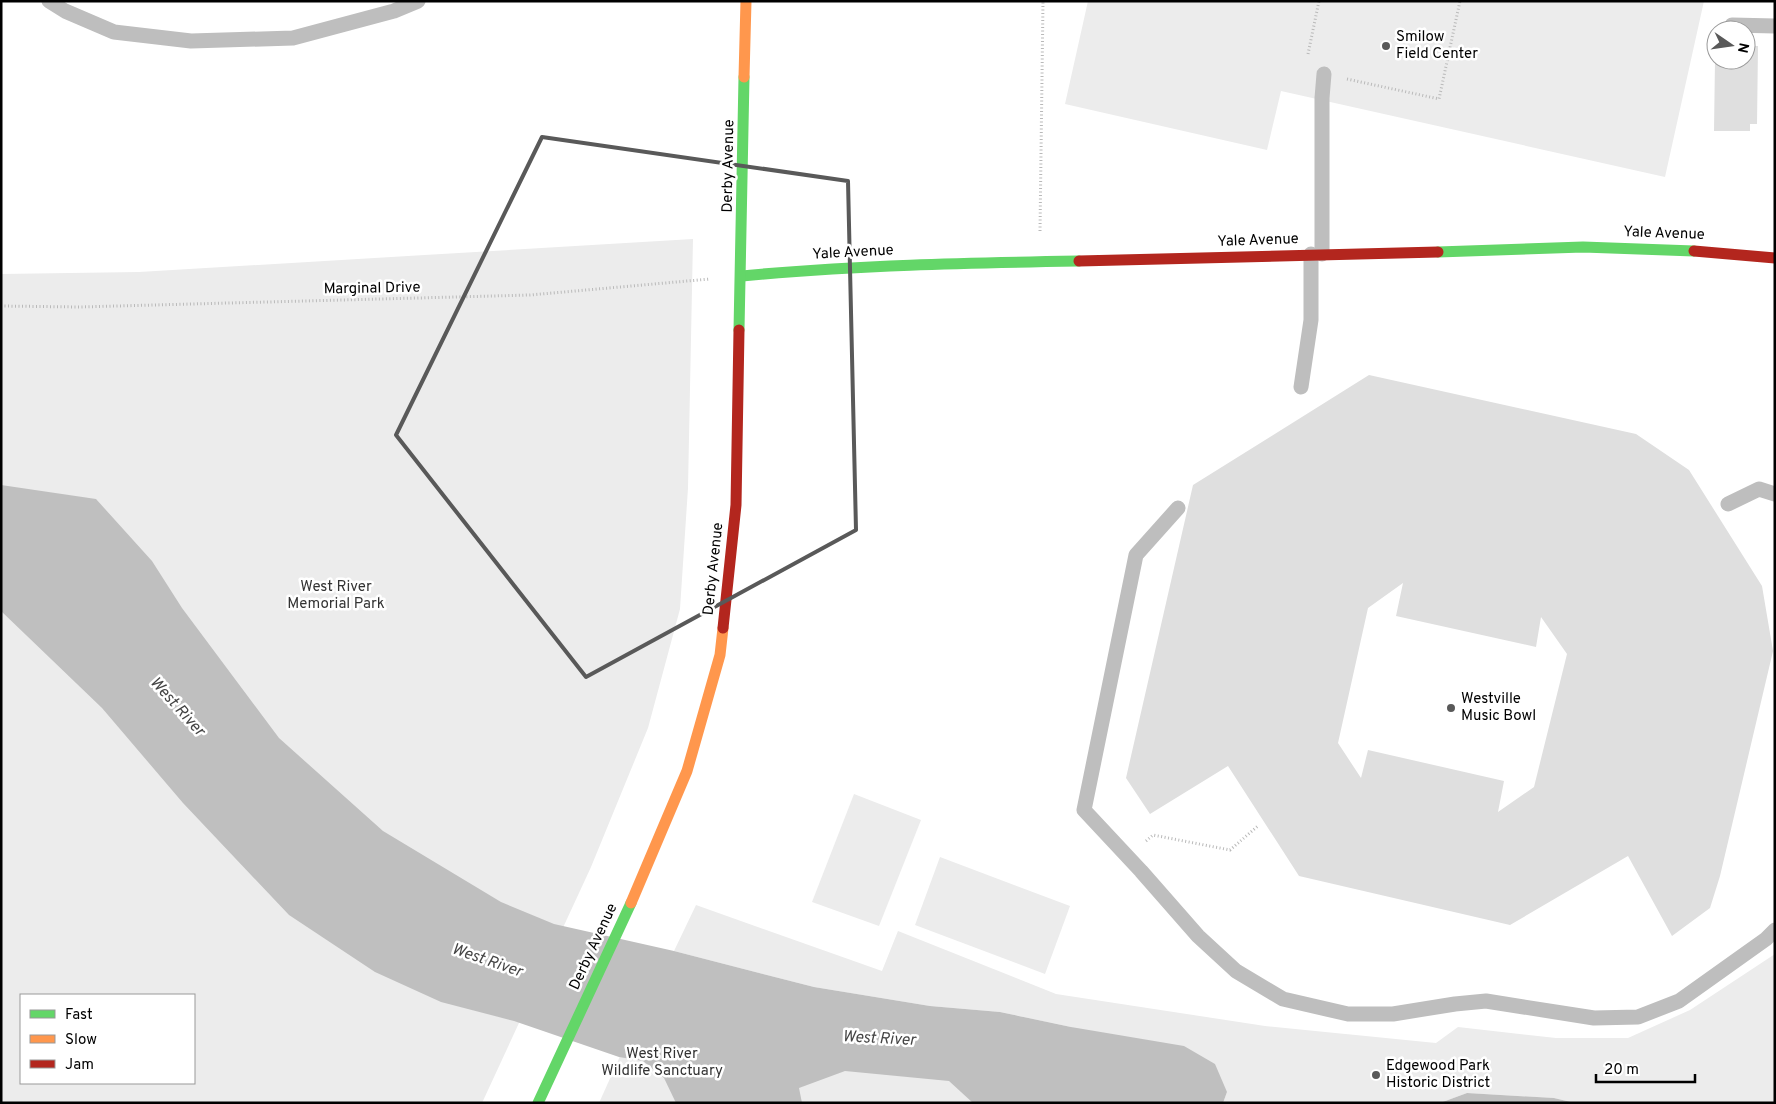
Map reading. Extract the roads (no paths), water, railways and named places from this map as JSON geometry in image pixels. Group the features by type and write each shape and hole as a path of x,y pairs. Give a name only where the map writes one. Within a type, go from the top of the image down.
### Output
{"main road":[{"name":"Derby Avenue","path":"538,1103 638,888 687,771 720,656 736,505 746,1"},
{"name":"Yale Avenue","path":"742,276 792,271 900,266 1316,254 1472,252 1554,247 1632,247 1712,251 1775,258"}],"lane":[{"path":"49,1 65,11 114,32 191,41 293,38 394,11 418,1"},
{"path":"1756,26 1775,26"},
{"path":"1301,388 1311,320 1316,254 1324,74"},
{"path":"1728,504 1759,489 1775,494"},
{"path":"1178,508 1136,555 1084,810 1129,857 1198,936 1236,971 1283,998 1348,1014 1393,1014 1486,1001 1594,1018 1638,1017 1679,1001 1766,939 1775,930"}],"water":[{"name":"West River","path":"1,485 96,499 152,561 182,608 279,738 383,831 501,902 554,924 674,951 814,987 930,1006 1000,1012 1071,1027 1184,1046 1215,1064 1227,1092 1223,1103 973,1103 949,1081 845,1071 799,1088 802,1103 676,1103 664,1078 643,1061 619,1057 514,1021 441,1002 375,972 289,915 183,803 102,708 1,611"},
{"path":"1467,1093 1554,1098 1575,1103 1440,1103"}],"place":[{"name":"Smilow Field Center","path":"1386,46"},
{"name":"Westville Music Bowl","path":"1451,708"},
{"name":"Edgewood Park Historic District","path":"1376,1075"}],"park label":[{"name":"West River Memorial Park","path":"336,596"},
{"name":"West River Wildlife Sanctuary","path":"662,1062"}]}
